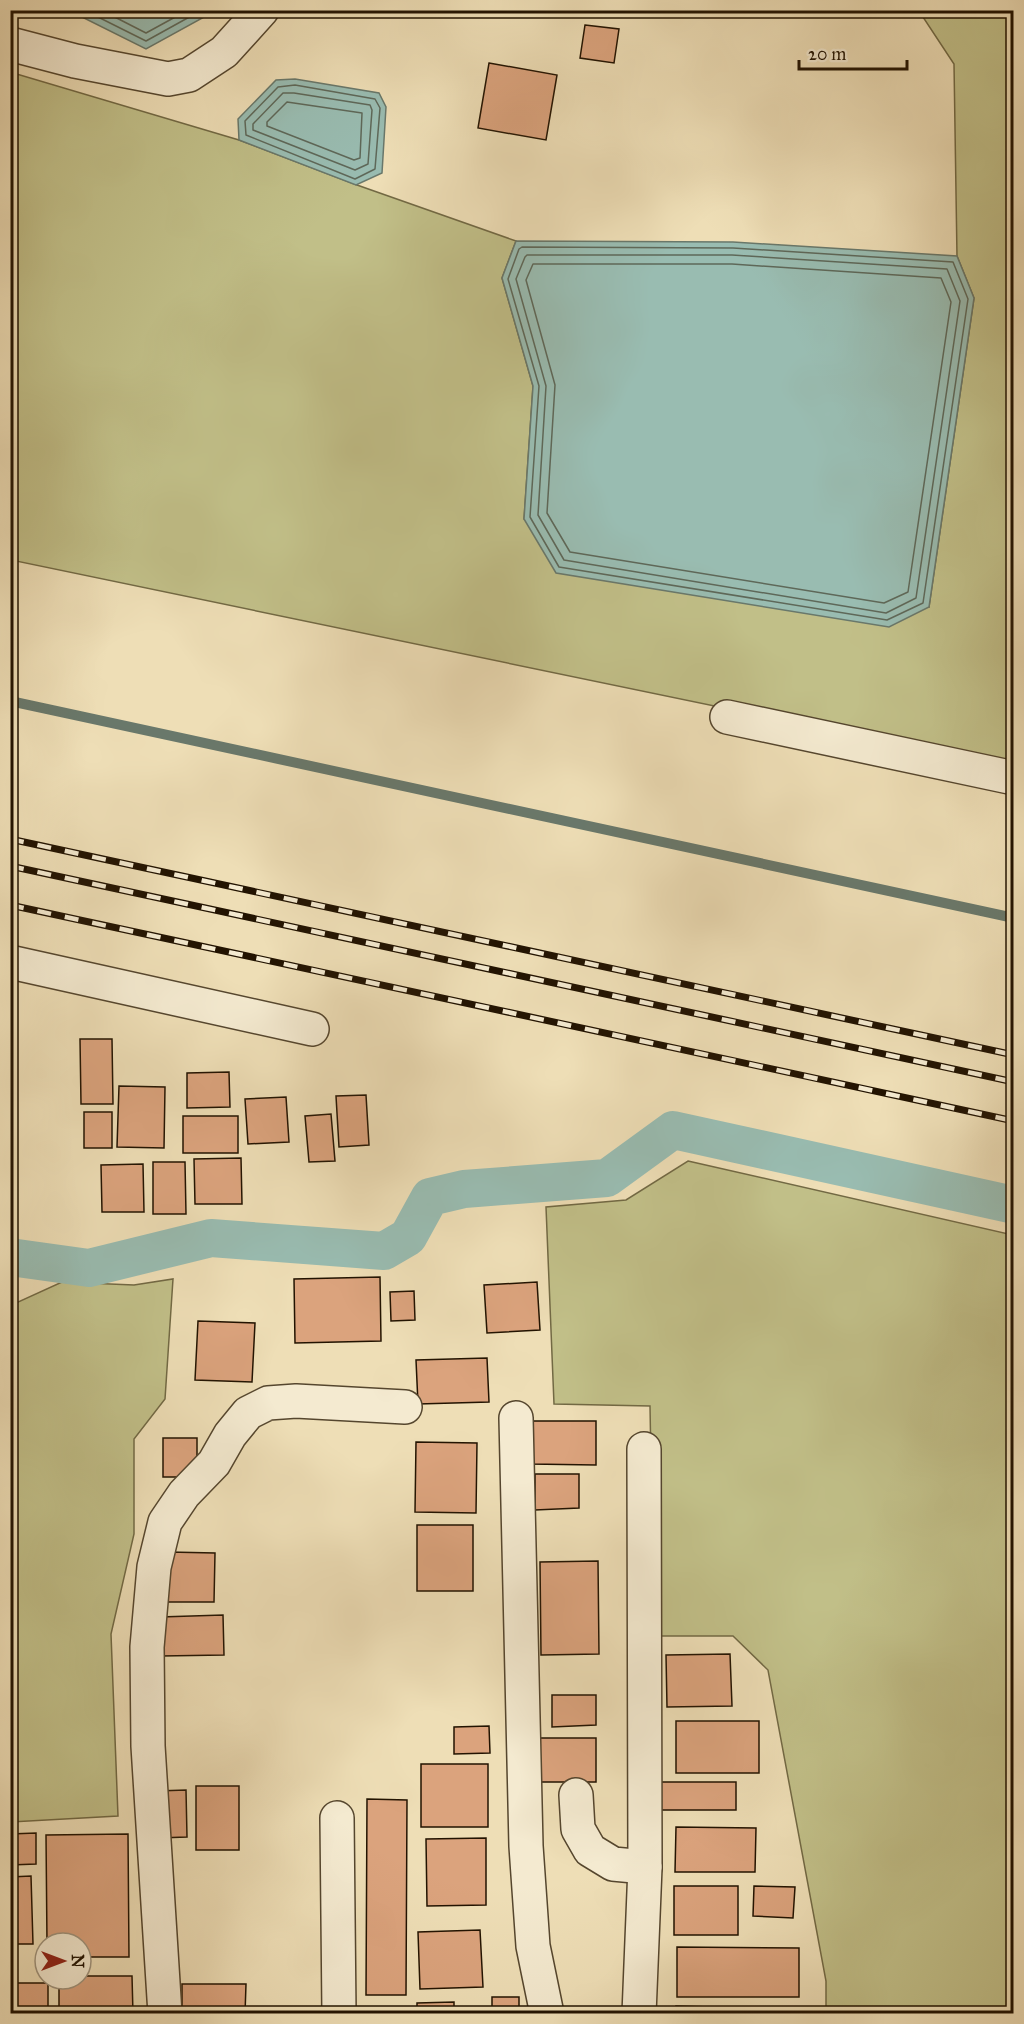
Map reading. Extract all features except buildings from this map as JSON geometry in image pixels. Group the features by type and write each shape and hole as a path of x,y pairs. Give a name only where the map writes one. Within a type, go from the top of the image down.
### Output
{"street":[{"path":"10,44 75,61 168,79 189,75 224,52 262,10"},
{"path":"727,717 1014,778"},
{"path":"10,962 312,1029"},
{"path":"165,2013 147,1746 147,1647 154,1567 165,1522 184,1494 214,1462 230,1435 248,1413 268,1403 296,1401 405,1407"},
{"path":"516,1418 526,1846 533,1946 547,2013"},
{"path":"639,2013 645,1867 644,1449"},
{"path":"576,1795 578,1829 590,1850 613,1864 645,1867"},
{"path":"338,1818 339,2013"}],"shaded area":[{"path":"919,11 1013,11 1013,768 11,560 10,72 239,140 357,185 516,241 502,278 533,386 524,519 929,607 974,298 957,256 954,64"},
{"path":"688,1161 1013,1235 1013,2013 826,2013 826,1981 768,1670 733,1636 654,1636 650,1406 554,1404 546,1207 626,1200"},
{"path":"173,1279 165,1399 134,1439 134,1534 111,1634 118,1816 11,1822 11,1310 18,1302 62,1282 134,1285"}],"water":[{"path":"208,10 206,16 146,49 70,11"},
{"path":"295,79 379,93 386,107 382,173 356,185 239,140 238,119 276,80"},
{"path":"516,241 733,242 957,256 974,298 929,607 889,627 556,573 524,519 533,386 502,278"}],"waterway":[{"path":"10,701 1014,918"},
{"path":"10,1257 89,1268 211,1238 384,1251 408,1237 430,1197 464,1189 607,1178 673,1130 1014,1205"}],"railway":[{"path":"10,839 1014,1055"},
{"path":"10,866 1014,1082"},
{"path":"10,905 1014,1121"}]}
